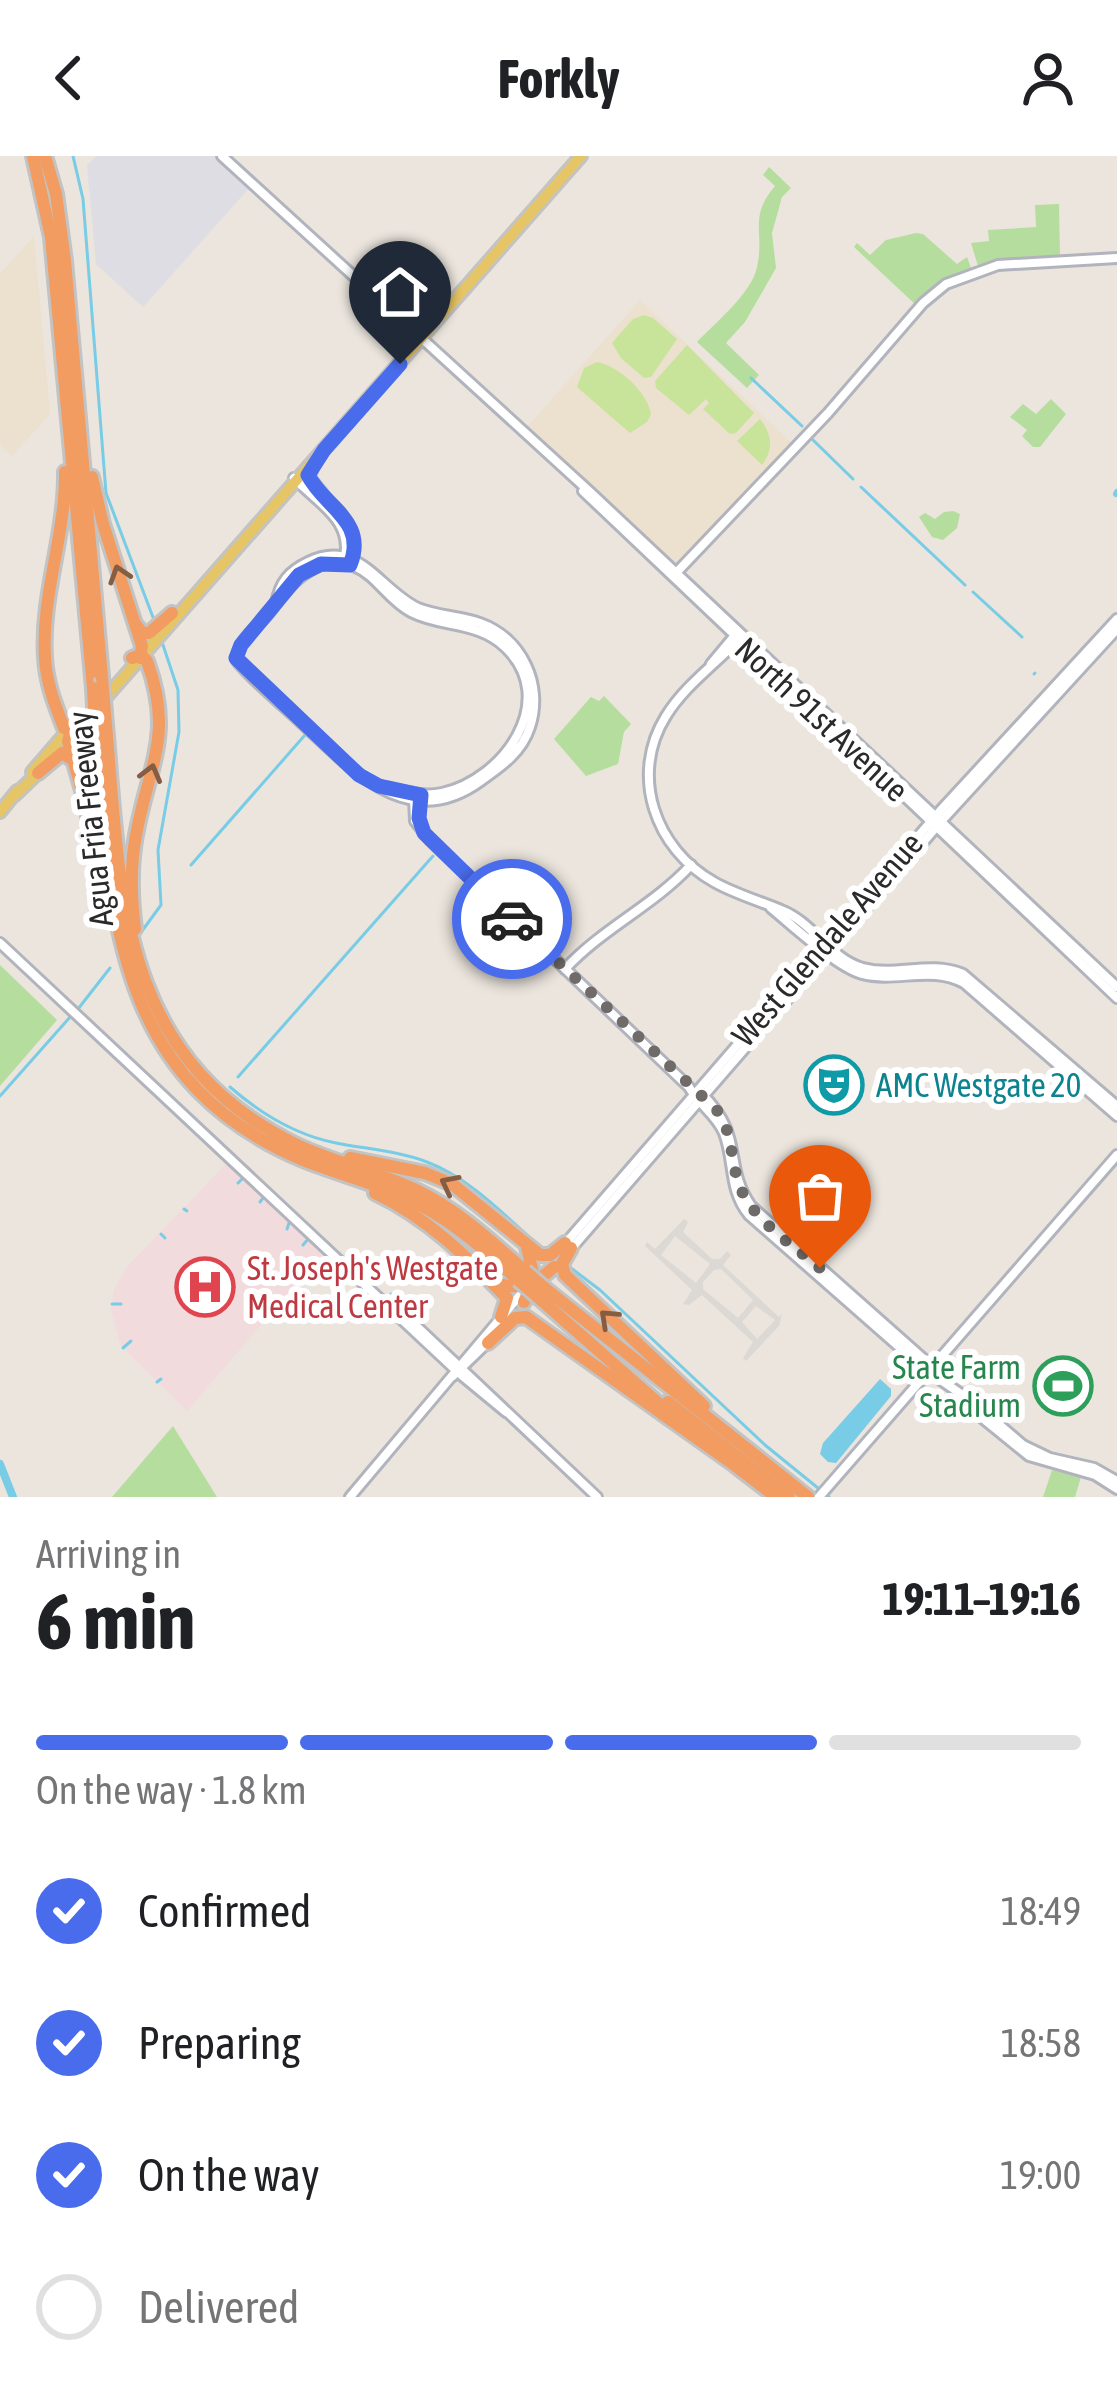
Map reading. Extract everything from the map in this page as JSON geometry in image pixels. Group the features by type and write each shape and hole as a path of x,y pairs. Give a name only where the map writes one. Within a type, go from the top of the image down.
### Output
{"highway":[{"name":"Agua Fria Freeway","path":"33,156 50,226 71,387"},
{"name":"Agua Fria Freeway","path":"45,156 59,209 117,932 146,1014 187,1075 238,1123 304,1160 425,1207 534,1284"},
{"path":"71,387 96,501 135,623 139,656 158,696 161,724 135,836 132,895 140,953 160,1016"},
{"path":"71,387 64,512 44,647 49,686 71,731 107,920 123,973 156,1039 187,1075"},
{"path":"135,623 146,634 172,613"},
{"name":"Agua Fria Freeway","path":"100,718 126,920 138,967 160,1016 213,1086 270,1130 312,1152 440,1203 754,1467 776,1497"},
{"path":"38,773 63,752 74,762"},
{"path":"270,1130 343,1157 438,1178 467,1193 543,1256 568,1245"},
{"path":"304,1160 404,1208 508,1299 501,1317"},
{"path":"521,1239 531,1254 536,1314 552,1335"},
{"path":"568,1245 562,1270 578,1289 754,1467 792,1497"},
{"path":"484,1274 507,1286 560,1283 578,1289"},
{"path":"488,1342 521,1316 643,1404 754,1467"},
{"name":"Agua Fria Freeway","path":"593,1336 672,1415 808,1497"}],"main road":[{"name":"North 91st Avenue","path":"225,156 1117,987"},
{"path":"0,812 581,156"},
{"name":"North 91st Avenue","path":"290,216 423,337"},
{"path":"308,236 328,248"},
{"path":"649,555 676,573 888,344 953,282 998,265 1117,256"},
{"path":"367,290 390,305"},
{"path":"139,656 172,613 272,509 360,406"},
{"path":"324,450 308,475 324,501"},
{"path":"297,477 350,523 348,561"},
{"path":"272,509 298,489 324,501"},
{"name":"North 91st Avenue","path":"612,518 676,573 770,670 869,759"},
{"path":"317,558 348,561 371,568 405,601 437,617 482,623 510,642 527,666 534,706 526,738 501,766 463,793 392,796 350,767 237,661 237,650 276,603 280,584 298,567 317,558"},
{"path":"200,590 210,571"},
{"name":"West Glendale Avenue","path":"826,947 862,913 936,822 1113,630 1117,619"},
{"name":"West Glendale Avenue","path":"458,1371 488,1342 880,879 982,777 1015,730 1113,630"},
{"path":"738,636 668,712 652,745 650,798 658,822 691,865 715,883 770,907 849,962 868,969 932,966 963,974 1117,1106"},
{"path":"770,670 787,679"},
{"path":"15,795 71,731"},
{"path":"417,798 415,820 424,833 728,1127 739,1183 751,1206 927,1361 931,1370 1028,1448 1093,1471 1117,1485"},
{"name":"North 91st Avenue","path":"936,822 1117,998"},
{"path":"972,862 1000,878"},
{"path":"566,969 601,934 656,898 691,865"},
{"path":"862,913 880,879"},
{"path":"1038,925 1063,943 1069,942"},
{"path":"0,943 597,1497"},
{"path":"826,947 844,966 864,974 934,973 958,979 1117,1116"},
{"path":"819,1497 1117,1155"},
{"name":"West Glendale Avenue","path":"350,1497 534,1284"}],"shaded area":[{"path":"96,156 219,156 251,186 143,307 96,264 87,166"},
{"path":"34,236 50,414 12,456 0,439 0,274"},
{"path":"640,300 792,443 705,541 675,566 526,428"},
{"name":"St. Joseph's Westgate Medical Center","path":"225,1165 325,1251 187,1411 120,1345 111,1310 114,1290 125,1269"},
{"path":"684,1219 688,1222 683,1232 712,1259 720,1259 727,1251 731,1255 723,1265 779,1317 782,1314 779,1326 746,1361 743,1358 753,1342 702,1295 683,1304 692,1290 645,1246 647,1242 655,1249","holes":["675,1236 710,1264 696,1283 661,1255","721,1269 753,1300 738,1318 703,1289 714,1270","756,1306 775,1320 757,1339 742,1322"]}],"green space":[{"path":"769,167 791,188 782,197 772,233 776,268 745,322 726,343 759,375 747,388 697,342 754,277 762,207 775,186 763,175"},
{"path":"1059,204 1060,256 978,266 971,243 989,241 988,230 1036,227 1035,205"},
{"path":"916,233 957,264 967,257 971,268 917,306 854,247 857,243 870,255 886,240"},
{"path":"644,315 677,339 651,377 644,378 612,343 633,319"},
{"path":"687,345 754,413 736,433 730,434 703,409 709,403 706,399 689,415 656,388 655,381"},
{"path":"597,362 623,374 648,406 647,422 630,433 577,387 584,368"},
{"path":"1051,399 1066,414 1040,447 1033,447 1022,436 1027,430 1010,417 1023,404 1036,414"},
{"path":"760,419 770,442 762,465 737,441"},
{"path":"953,511 960,514 957,528 943,540 932,537 919,517 925,513 935,519"},
{"path":"604,696 631,724 624,732 618,764 586,776 554,739 591,697 599,701"},
{"path":"0,965 57,1020 0,1086"},
{"path":"173,1426 217,1497 112,1497"},
{"path":"1052,1470 1081,1477 1075,1497 1043,1497"}],"water":[{"path":"880,1379 891,1389 891,1396 836,1463 828,1462 820,1454 823,1443"}],"waterway":[{"path":"73,156 83,199 106,493 154,620"},
{"path":"751,378 802,426"},
{"path":"813,440 853,479"},
{"path":"861,487 965,585"},
{"path":"973,592 1022,637"},
{"path":"142,931 161,905 158,850 179,732 178,690 163,645"},
{"path":"191,865 305,735"},
{"path":"238,1077 433,856"},
{"path":"78,1009 110,968"},
{"path":"0,1096 71,1016"},
{"path":"230,1087 266,1114 306,1135 405,1155 443,1169 539,1246"},
{"path":"238,1183 243,1178"},
{"path":"260,1202 263,1198"},
{"path":"287,1229 290,1220"},
{"path":"161,1234 165,1238"},
{"path":"303,1245 309,1238"},
{"path":"567,1265 829,1497"},
{"path":"112,1304 121,1304"},
{"path":"123,1348 131,1341"},
{"path":"157,1382 161,1379"},
{"path":"0,1464 13,1497"}],"way so far":[{"path":"512,919 716,1109 728,1127 738,1178 748,1201 820,1268"}],"place":[{"name":"AMC Westgate 20","path":"834,1085"},
{"name":"St. Joseph's Westgate Medical Center","path":"205,1287"},
{"name":"State Farm Stadium","path":"1063,1386"}],"route":[{"path":"400,364 324,450 308,475 350,523 354,559 350,565 321,564 295,578 241,645 236,658 359,775 379,786 421,795 419,818 424,833 512,919"}]}
